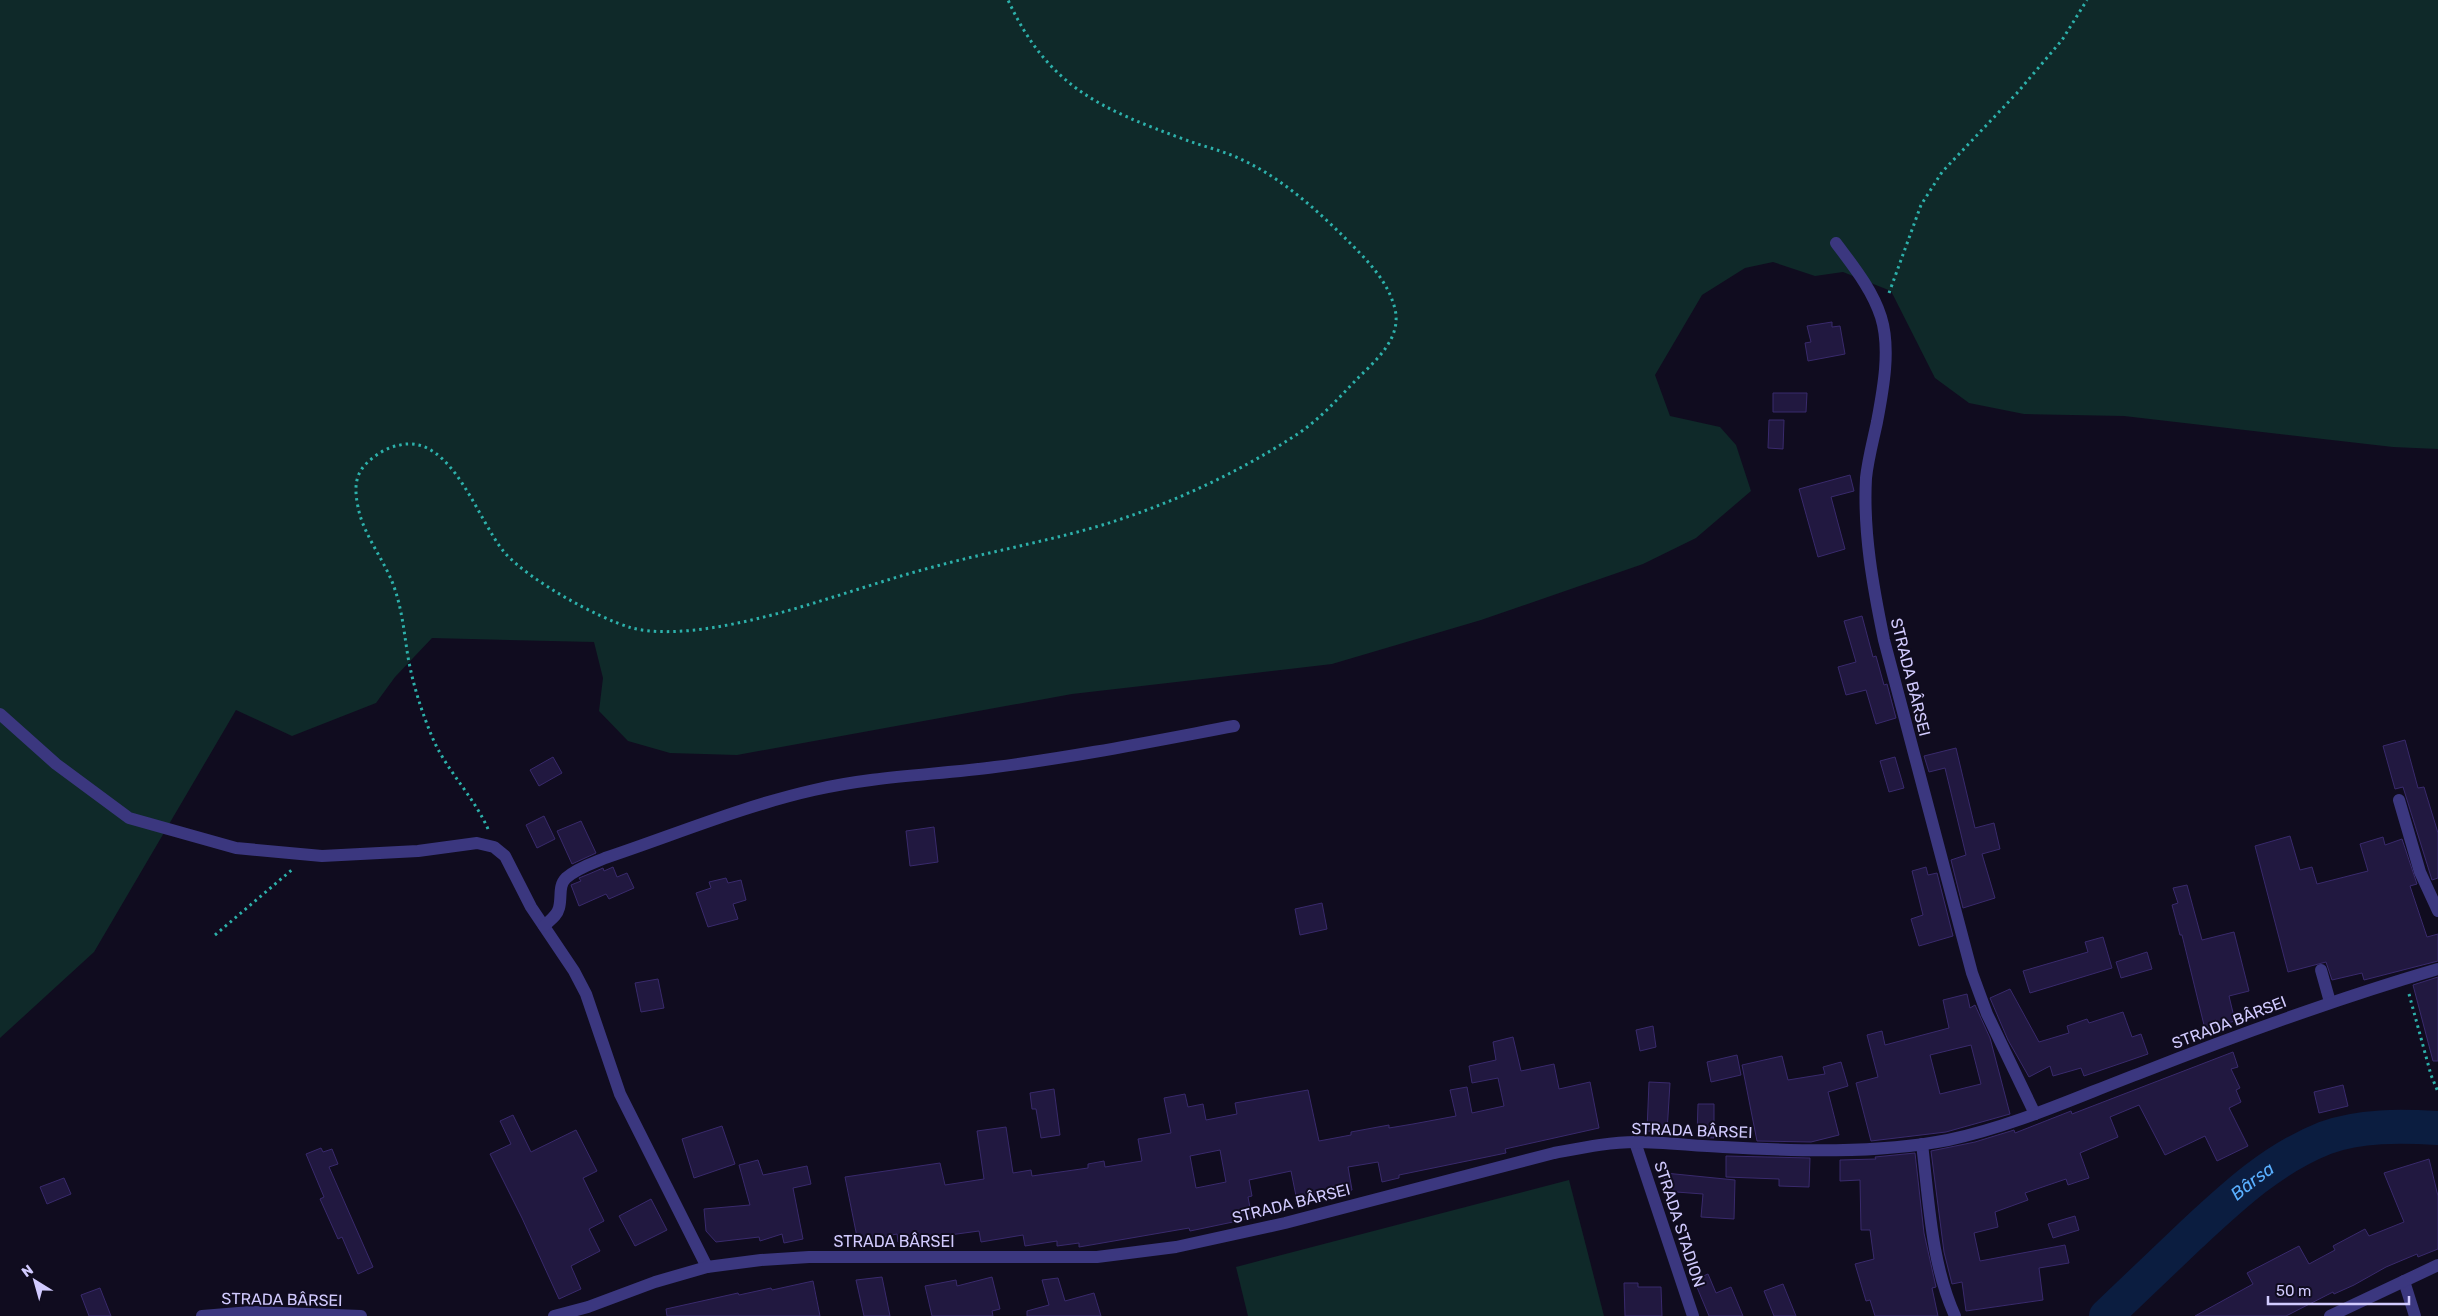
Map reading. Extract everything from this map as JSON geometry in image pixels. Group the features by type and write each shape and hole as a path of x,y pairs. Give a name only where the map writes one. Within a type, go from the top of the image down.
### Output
{"street":[{"name":"STRADA BÂRSEI","path":"1836,243 1872,296 1881,318 1884,335 1884,369 1866,478 1867,528 1874,592 1884,640 1972,973 1987,1014 2035,1114"},
{"path":"0,714 56,764 129,818 236,848 322,856 418,851 476,843 494,847 505,856 531,907 586,994 620,1094 707,1267"},
{"path":"544,926 555,916 559,907 561,886 566,878 581,868 605,858 782,799 814,790 861,781 993,767 1112,749 1234,726"},
{"path":"2399,800 2420,872 2438,911"},
{"name":"STRADA BÂRSEI","path":"554,1316 707,1267 761,1260 809,1257 1054,1258 1131,1254 1176,1247 1267,1227 1554,1153 1635,1142 1781,1150 1878,1148 1922,1144 1984,1131 2035,1114 2330,1002 2438,969"},
{"path":"2321,970 2330,1002"},
{"name":"STRADA STADION","path":"1635,1142 1693,1316"},
{"path":"1922,1144 1935,1247 1942,1278 1955,1316"},
{"path":"2330,1316 2438,1265"},
{"path":"2404,1281 2416,1316"},
{"name":"STRADA BÂRSEI","path":"202,1316 251,1312 361,1316"}],"path":[{"path":"494,847 487,824 436,746 421,708 409,660 404,618 392,581 358,513 355,488 360,471 369,461 390,447 408,442 423,445 444,460 463,484 485,525 506,554 532,577 606,620 639,630 677,632 734,625 801,608 934,567 1103,525 1176,498 1236,469 1294,436 1324,413 1385,350 1397,324 1394,305 1385,284 1370,264 1340,233 1293,191 1236,157 1110,111 1082,95 1060,76 1040,54 1015,15 1008,0"},
{"path":"1881,318 1895,272 1921,205 1942,172 2023,86 2062,40 2087,0"},
{"path":"215,936 295,867 306,854"},
{"path":"2406,978 2426,1058 2438,1092"}],"green space":[{"path":"0,0 2438,0 2438,449 2393,447 2124,416 2024,414 1969,403 1935,378 1891,291 1843,272 1815,276 1773,262 1745,268 1702,295 1655,375 1670,416 1720,427 1736,445 1751,491 1696,538 1643,564 1481,620 1332,664 1072,694 737,755 670,753 628,741 599,711 603,678 594,642 432,638 395,677 376,703 292,736 236,710 94,952 0,1038"},
{"path":"1569,1180 1604,1316 1248,1316 1236,1267"}],"building":[{"path":"1832,322 1832,327 1840,326 1845,354 1808,361 1805,343 1811,342 1807,326"},
{"path":"1773,393 1807,393 1806,412 1773,412"},
{"path":"1769,420 1784,420 1783,449 1768,448"},
{"path":"1850,475 1854,491 1831,497 1845,549 1818,557 1799,489"},
{"path":"1862,616 1873,657 1876,656 1884,685 1887,684 1896,718 1876,724 1866,690 1846,695 1838,667 1856,662 1844,621"},
{"path":"2405,740 2418,788 2424,787 2438,833 2438,878 2432,880 2403,787 2395,789 2383,746"},
{"path":"1956,748 1975,828 1994,823 2000,849 1982,854 1995,898 1963,908 1951,860 1966,855 1945,768 1929,772 1924,756"},
{"path":"553,757 562,773 539,786 530,770"},
{"path":"1895,757 1904,788 1889,792 1880,761"},
{"path":"544,816 555,839 537,848 526,825"},
{"path":"581,821 596,853 572,864 557,831"},
{"path":"934,827 938,862 910,866 906,831"},
{"path":"2290,836 2300,870 2312,867 2317,884 2368,871 2360,844 2383,837 2385,845 2402,839 2417,884 2410,886 2427,937 2438,934 2438,961 2364,980 2362,973 2332,980 2326,962 2288,972 2255,846"},
{"path":"613,867 617,877 627,873 634,888 609,899 606,894 579,906 571,885 581,881 579,878 603,868 604,871"},
{"path":"1926,867 1928,875 1937,873 1953,936 1919,946 1911,919 1923,915 1912,871"},
{"path":"726,878 728,883 741,880 746,900 733,904 738,919 708,927 696,893 711,888 709,882"},
{"path":"2187,885 2202,940 2234,932 2249,991 2229,996 2235,1021 2205,1029 2182,935 2180,935 2172,905 2178,903 2173,888"},
{"path":"1322,903 1327,929 1300,935 1295,909"},
{"path":"2103,937 2112,968 2030,993 2023,971 2088,952 2085,942"},
{"path":"2147,952 2152,969 2121,978 2116,962"},
{"path":"2438,977 2438,1061 2433,1061 2413,985"},
{"path":"658,979 664,1008 641,1012 635,983"},
{"path":"2010,989 2039,1042 2069,1033 2067,1026 2087,1019 2089,1023 2123,1012 2132,1037 2141,1034 2148,1054 2084,1076 2081,1068 2053,1076 2050,1066 2029,1077 2008,1040 1990,998"},
{"path":"1967,994 1970,1008 1975,1005 1990,1038 2010,1114 1946,1132 1871,1141 1856,1083 1878,1077 1867,1035 1882,1031 1885,1045 1949,1028 1943,1000","holes":["1971,1045 1981,1084 1940,1094 1930,1055"]},
{"path":"1653,1026 1656,1047 1640,1051 1636,1030"},
{"path":"1513,1037 1521,1071 1554,1064 1559,1089 1590,1082 1599,1128 1505,1149 1506,1153 1399,1175 1399,1178 1382,1182 1378,1162 1348,1167 1352,1190 1297,1201 1291,1171 1249,1180 1252,1196 1248,1197 1252,1218 1190,1231 1189,1228 1079,1247 1079,1243 1057,1246 1057,1241 1025,1246 1023,1235 981,1242 979,1231 898,1242 897,1234 858,1242 845,1177 940,1163 945,1185 984,1179 977,1131 1006,1127 1013,1173 1031,1170 1032,1176 1088,1168 1088,1164 1104,1161 1105,1167 1142,1161 1138,1139 1171,1133 1164,1098 1185,1094 1188,1107 1203,1104 1206,1120 1237,1114 1235,1103 1308,1090 1319,1141 1351,1135 1351,1132 1389,1125 1389,1128 1456,1116 1450,1090 1467,1087 1472,1113 1504,1106 1498,1078 1472,1083 1469,1066 1496,1060 1493,1042","holes":["1220,1150 1226,1182 1196,1188 1190,1156"]},
{"path":"2233,1052 2238,1067 2231,1069 2240,1088 2236,1090 2241,1102 2229,1108 2248,1146 2217,1161 2205,1136 2165,1155 2139,1105 2110,1117 2118,1137 2080,1153 2089,1178 2068,1185 2066,1179 2025,1193 2028,1200 1995,1212 1998,1227 1974,1233 1980,1261 2065,1245 2069,1263 2039,1268 2043,1300 1966,1311 1962,1282 1952,1284 1944,1252 1931,1151 1975,1142 2014,1130 2015,1133 2071,1111 2072,1114"},
{"path":"1737,1055 1741,1075 1711,1082 1707,1062"},
{"path":"1782,1056 1788,1080 1825,1074 1823,1067 1841,1062 1848,1086 1828,1092 1839,1135 1811,1142 1757,1141 1742,1065"},
{"path":"1649,1082 1670,1083 1667,1132 1647,1131"},
{"path":"2343,1085 2348,1106 2319,1113 2314,1092"},
{"path":"1054,1089 1060,1135 1041,1138 1036,1109 1032,1109 1030,1093"},
{"path":"1698,1104 1714,1104 1714,1138 1697,1137"},
{"path":"513,1115 531,1152 576,1130 597,1171 583,1178 604,1221 589,1229 600,1251 571,1266 581,1289 559,1299 490,1154 511,1144 500,1121"},
{"path":"722,1126 735,1164 694,1178 682,1139"},
{"path":"321,1148 323,1152 332,1149 338,1164 329,1167 373,1267 358,1274 342,1237 338,1239 320,1199 324,1197 306,1154"},
{"path":"1915,1153 1924,1233 1936,1287 1932,1288 1938,1316 1875,1316 1870,1300 1866,1301 1855,1264 1874,1259 1870,1230 1861,1230 1860,1180 1840,1181 1840,1160 1876,1159 1875,1157"},
{"path":"1726,1156 1810,1158 1809,1187 1779,1186 1779,1179 1726,1177"},
{"path":"2429,1159 2438,1196 2438,1249 2418,1257 2417,1254 2386,1267 2354,1285 2334,1294 2333,1292 2286,1316 2195,1316 2253,1284 2247,1273 2299,1246 2309,1264 2335,1250 2333,1246 2365,1229 2369,1236 2404,1222 2384,1173"},
{"path":"758,1160 763,1175 807,1166 811,1184 793,1188 803,1239 784,1243 782,1234 760,1241 759,1237 716,1242 706,1231 704,1209 750,1205 739,1165"},
{"path":"1665,1173 1735,1180 1734,1219 1701,1217 1703,1194 1663,1191"},
{"path":"64,1178 71,1194 47,1204 40,1187"},
{"path":"651,1199 667,1230 635,1246 619,1216"},
{"path":"2075,1216 2079,1230 2053,1238 2048,1224"},
{"path":"1708,1274 1716,1293 1731,1287 1743,1316 1709,1316 1694,1280"},
{"path":"882,1277 890,1316 864,1316 856,1280"},
{"path":"992,1277 1000,1309 992,1311 993,1316 932,1316 925,1286 956,1280 957,1286"},
{"path":"1058,1278 1065,1301 1094,1293 1101,1316 1027,1316 1027,1311 1049,1305 1042,1280"},
{"path":"813,1281 820,1316 667,1316 666,1309 738,1293 739,1295 771,1288 772,1290"},
{"path":"1624,1283 1638,1283 1638,1287 1661,1287 1662,1316 1625,1316"},
{"path":"1783,1284 1796,1316 1774,1316 1764,1291"},
{"path":"100,1288 111,1316 89,1316 81,1295"}],"waterway":[{"name":"Bârsa","path":"2106,1316 2222,1207 2253,1180 2287,1157 2325,1138 2352,1131 2395,1127 2438,1128"}]}
